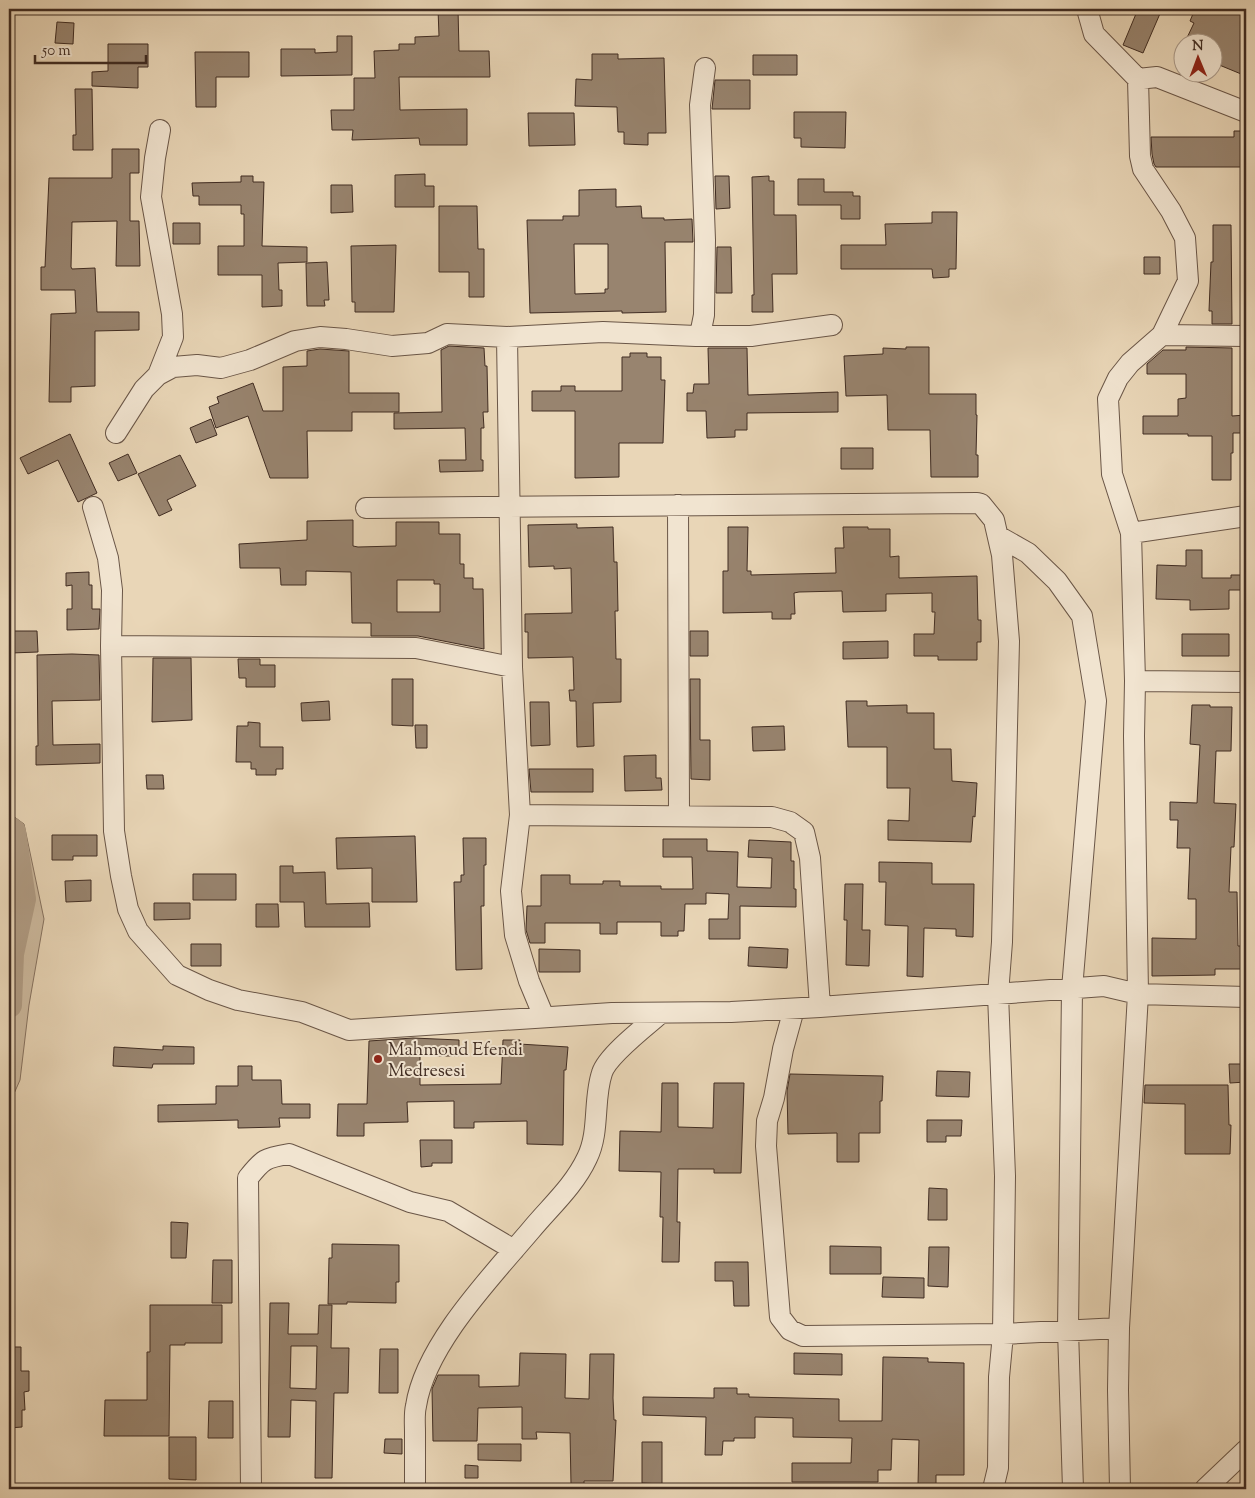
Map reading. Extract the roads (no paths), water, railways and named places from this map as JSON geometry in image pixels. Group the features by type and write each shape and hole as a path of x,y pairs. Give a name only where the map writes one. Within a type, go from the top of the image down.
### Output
{"street":[{"path":"1087,9 1094,34 1138,79 1140,156 1143,170 1171,211 1185,238 1188,281 1162,335 1130,363 1118,378 1108,399 1112,474 1131,533 1135,681 1134,736 1138,994 1118,1328 1120,1489"},
{"path":"696,336 701,330 704,315 705,240 700,105 705,68"},
{"path":"1138,79 1157,77 1246,112"},
{"path":"158,375 173,337 172,314 151,197 160,130"},
{"path":"116,433 144,389 158,375 173,367 197,365 221,368 250,360 295,341 320,337 399,346 428,343 447,334 507,336 603,332 751,336 832,325"},
{"path":"1162,335 1246,336"},
{"path":"507,336 512,667 520,815 512,891 515,935 528,981 544,1017"},
{"path":"173,337 181,351 197,365"},
{"path":"366,508 977,503 981,504 994,520 1002,555 1009,641 1002,942 998,994 1005,1176 998,1468 993,1489"},
{"path":"678,505 679,816"},
{"path":"92,507 108,558 112,590 114,831 128,909 138,931 177,975 209,990 238,1000 302,1012 349,1030 612,1013 660,1014 794,1009 1104,986 1138,994 1246,997"},
{"path":"1131,533 1246,516"},
{"path":"998,536 1028,553 1057,581 1082,616 1096,701 1072,989 1068,1330 1073,1489"},
{"path":"111,646 416,648 512,667"},
{"path":"1135,681 1246,682"},
{"path":"520,815 772,817 790,822 804,832 810,858 820,1007"},
{"path":"794,1009 783,1049 768,1121 766,1146 780,1317 790,1330 804,1336 1002,1334 1118,1328"},
{"path":"415,1489 415,1406 432,1360 459,1316 572,1184 588,1157 597,1120 598,1090 602,1071 610,1060 660,1014"},
{"path":"251,1489 248,1178 258,1165 268,1158 289,1154 410,1202 448,1211 514,1250"},
{"path":"1205,1489 1246,1450"}],"waterway":[{"path":"9,829 13,832 23,899 11,954 9,1005"}],"place":[{"name":"Mahmoud Efendi Medresesi","path":"378,1059"}]}
